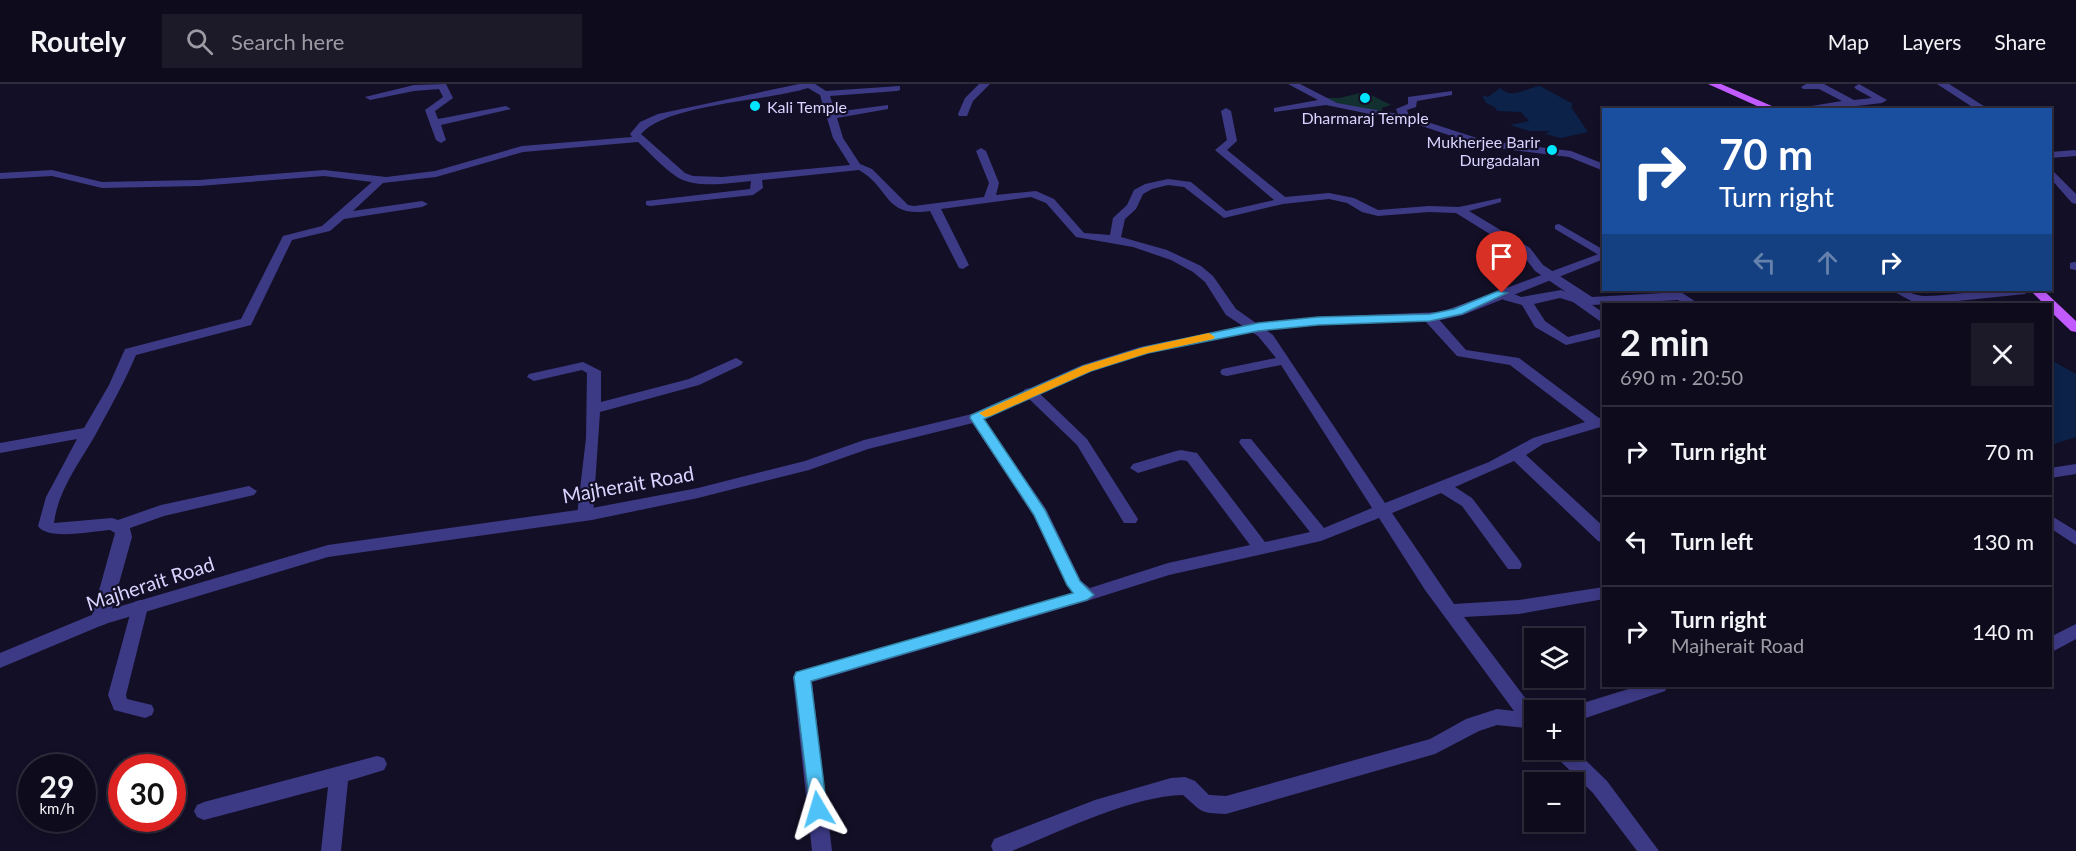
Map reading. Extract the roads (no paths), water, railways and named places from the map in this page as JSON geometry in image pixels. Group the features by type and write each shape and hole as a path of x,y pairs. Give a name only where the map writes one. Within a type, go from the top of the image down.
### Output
{"main road":[{"path":"1705,84 1762,108"},
{"path":"1713,84 1771,108"},
{"path":"2038,291 2050,303"},
{"path":"2048,291 2076,318"},
{"path":"2052,305 2076,328"}],"street":[{"path":"897,88 824,94 809,84 697,107 638,127 635,134 687,178 722,180 857,166 868,170 902,208 913,210 1020,193 1041,195 1055,206 1080,235 1094,239 1114,239 1195,268 1213,282 1226,307 1233,314 1258,327 1274,345 1282,361 1382,512 1450,611 1524,710"},
{"path":"963,114 968,100 985,84"},
{"path":"1293,84 1326,102 1405,118 1465,140 1571,154 1602,167"},
{"path":"1942,84 1982,108"},
{"path":"370,97 414,88 446,85 449,96 430,110 441,140"},
{"path":"1806,87 1821,86 1852,103"},
{"path":"1809,108 1882,100 1859,87"},
{"path":"1405,118 1401,109 1413,105 1411,99 1449,93"},
{"path":"824,94 838,138 857,166"},
{"path":"1278,110 1326,102"},
{"path":"831,116 885,107"},
{"path":"435,123 506,109"},
{"path":"1226,111 1232,141 1220,150 1283,201"},
{"path":"0,176 52,173 102,185 199,183 324,173 381,179 436,174 522,149 641,139"},
{"path":"981,152 994,183 989,198"},
{"path":"2052,155 2076,153"},
{"path":"650,203 753,192 757,188 756,176"},
{"path":"100,619 124,537 123,530 112,524 63,530 46,526 47,513 130,352 246,321 287,238 326,229 381,179"},
{"path":"1114,239 1119,218 1132,207 1138,192 1149,186 1168,182 1187,184 1224,215 1283,201 1329,196 1350,200 1366,210 1378,213 1429,209 1460,210 1497,200"},
{"path":"2056,187 2076,201"},
{"path":"339,216 422,204"},
{"path":"934,207 963,265"},
{"path":"1460,210 1526,251 1539,268 1589,301 1681,296 1692,303"},
{"path":"1559,227 1602,254"},
{"name":"Majherait Road","path":"0,661 100,619 328,551 585,515 698,493 809,465 864,445 976,418 1087,368 1145,350 1258,327 1318,321 1430,318 1458,312 1602,255"},
{"path":"1899,291 1919,300 1929,300 2015,291"},
{"path":"1502,293 1506,298 1525,300 1561,294 1568,295 1602,319"},
{"path":"1525,300 1540,324 1566,341 1602,332"},
{"path":"1430,318 1461,353 1514,361 1600,422"},
{"path":"1227,372 1282,361"},
{"path":"593,409 694,382 736,362"},
{"path":"534,377 583,366 590,367 594,371 585,515"},
{"path":"1030,392 1082,442 1130,519"},
{"path":"976,418 1040,513 1075,585 1087,595"},
{"path":"822,851 802,677 1087,595 1168,569 1321,535 1443,487 1516,454 1538,441 1600,422"},
{"path":"0,448 90,432"},
{"path":"1246,442 1321,535"},
{"path":"1516,454 1602,535"},
{"path":"1138,468 1181,455 1192,457 1261,548"},
{"path":"2052,473 2076,469"},
{"path":"1443,487 1467,502 1514,565"},
{"path":"119,526 161,512 249,491"},
{"path":"2052,521 2076,539"},
{"path":"1450,611 1536,605 1602,593"},
{"path":"140,607 117,695 120,705 144,710"},
{"path":"2052,645 2076,631"},
{"path":"1584,711 1656,687"},
{"path":"1001,846 1084,813 1154,791 1185,787 1191,789 1205,804 1226,805 1435,746 1473,725 1497,717 1524,721"},
{"path":"1572,760 1600,787 1649,851"},
{"path":"204,811 377,764"},
{"path":"331,851 339,775"}],"water":[{"path":"1540,86 1573,104 1571,107 1588,132 1561,138 1545,134 1550,131 1529,131 1510,125 1529,121 1521,112 1497,111 1495,107 1486,103 1482,95 1488,97 1500,88 1514,93"},
{"path":"2052,361 2076,374 2076,437 2052,445"}],"place":[{"name":"Dharmaraj Temple","path":"1365,98"},
{"name":"Kali Temple","path":"755,106"},
{"name":"Mukherjee Barir Durgadalan","path":"1552,150"}]}
